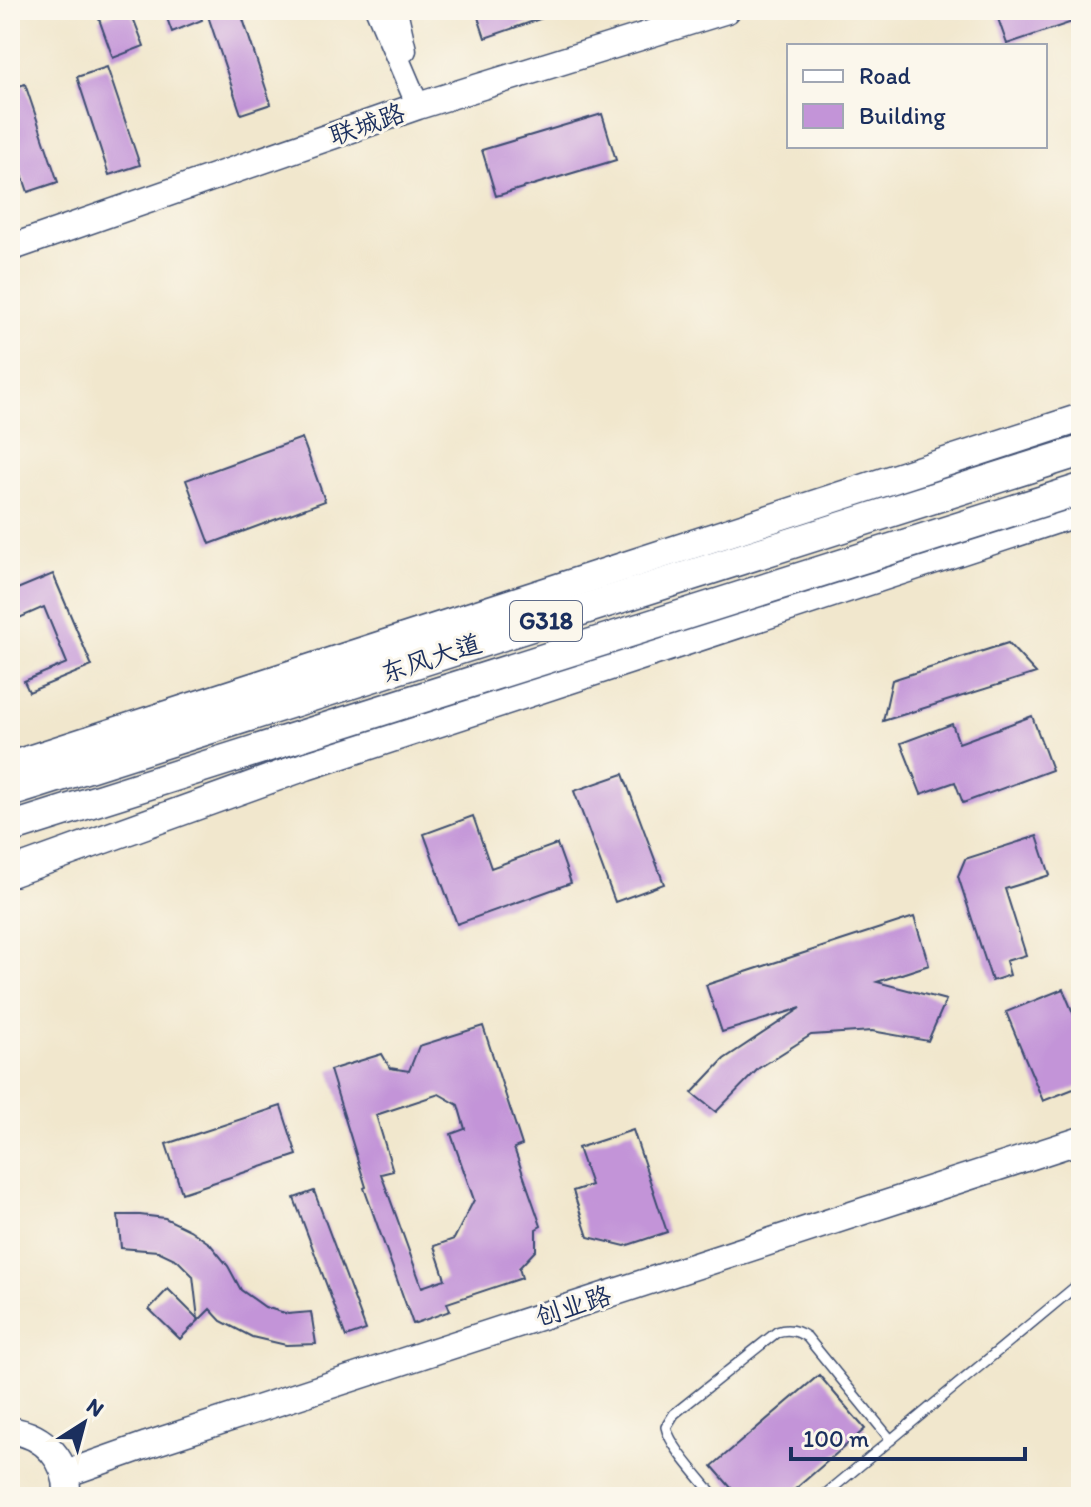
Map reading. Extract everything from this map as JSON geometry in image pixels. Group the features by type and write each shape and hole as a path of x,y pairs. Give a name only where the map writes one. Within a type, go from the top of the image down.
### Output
{"highway":[{"name":"东风大道","path":"10,792 1081,451"},
{"name":"东风大道","path":"10,828 1081,489"}],"main road":[{"name":"联城路","path":"10,248 418,106 727,10"},
{"path":"10,766 1081,418"},
{"path":"10,873 306,766 1081,511"},
{"name":"创业路","path":"66,1485 147,1445 1081,1140"},
{"path":"10,1430 24,1432 42,1441 56,1456 66,1485"}],"street":[{"path":"377,10 418,106"},
{"path":"396,10 418,106"}],"lane":[{"path":"822,1497 1081,1282"},
{"path":"715,1497 673,1444 666,1427 674,1414 784,1329 800,1332 807,1337 891,1440"}],"building":[{"path":"130,10 144,46 113,58 99,19"},
{"path":"164,10 198,10 202,20 172,32"},
{"path":"240,10 271,104 241,114 208,16"},
{"path":"499,10 560,12 485,38 478,17"},
{"path":"995,10 1081,10 1081,19 1007,44"},
{"path":"107,67 140,165 109,175 77,77"},
{"path":"25,84 58,182 28,192 10,139 10,89"},
{"path":"602,114 616,160 496,196 482,150"},
{"path":"302,438 325,501 210,544 186,480"},
{"path":"53,574 92,666 29,692 24,681 67,663 44,607 10,622 10,592"},
{"path":"1008,643 1036,673 883,721 892,680"},
{"path":"1032,716 1052,770 963,803 955,782 921,794 901,743 952,724 959,743"},
{"path":"623,774 664,884 615,902 574,791"},
{"path":"473,816 491,868 557,844 571,883 457,924 424,834"},
{"path":"1037,836 1050,875 1005,889 1026,955 1006,961 1010,975 992,981 958,876 965,859"},
{"path":"914,917 929,965 877,982 946,1000 928,1041 872,1031 811,1035 759,1068 716,1112 692,1093 724,1059 801,1008 722,1032 706,985"},
{"path":"1063,989 1081,1032 1081,1086 1043,1101 1006,1012"},
{"path":"483,1026 522,1145 514,1148 541,1226 536,1229 536,1250 519,1268 522,1278 447,1303 450,1311 413,1324 364,1188 330,1070 382,1054 390,1068 409,1071 419,1046","holes":["439,1094 458,1105 465,1129 451,1134 474,1200 454,1239 434,1246 445,1279 422,1287 381,1174 393,1171 376,1115"]},
{"path":"281,1106 297,1155 182,1193 166,1144"},
{"path":"633,1130 667,1232 625,1246 588,1237 573,1191 591,1185 578,1148"},
{"path":"314,1191 366,1330 346,1337 294,1198"},
{"path":"118,1215 165,1218 190,1230 210,1244 228,1266 241,1290 265,1307 288,1314 311,1312 316,1344 286,1345 252,1337 221,1321 210,1309 180,1339 149,1309 168,1289 198,1319 193,1276 177,1260 158,1251 121,1248"},
{"path":"819,1375 865,1429 786,1497 739,1497 712,1466"}]}
